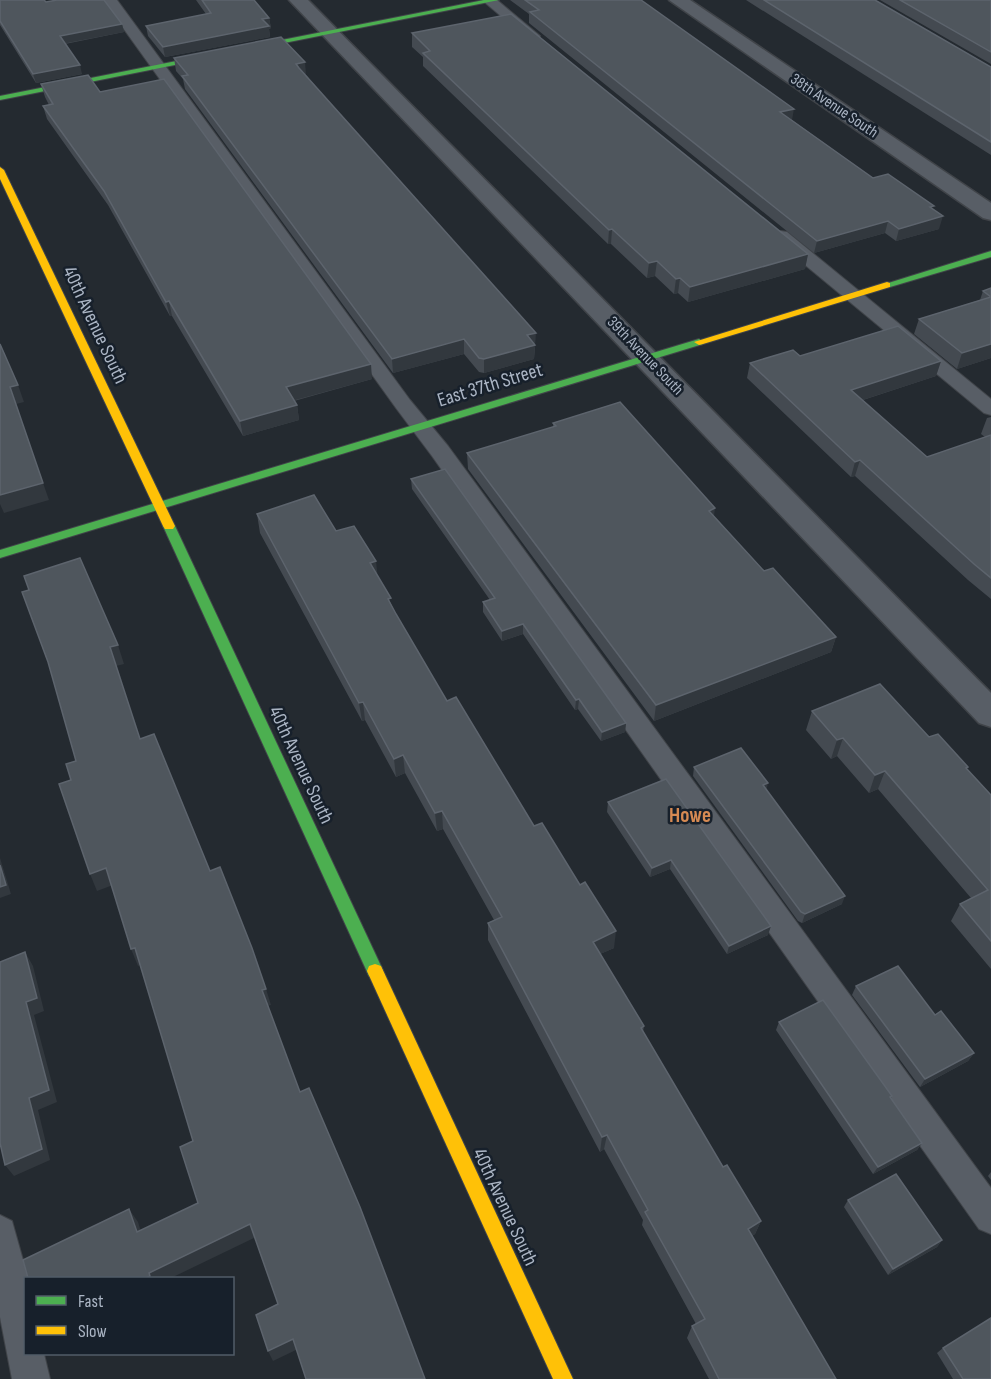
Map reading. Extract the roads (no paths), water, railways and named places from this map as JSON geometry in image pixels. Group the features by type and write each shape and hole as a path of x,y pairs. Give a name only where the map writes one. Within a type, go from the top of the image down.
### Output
{"street":[{"name":"39th Avenue South","path":"298,0 991,714"},
{"path":"0,98 491,0"},
{"name":"38th Avenue South","path":"678,0 991,213"},
{"name":"40th Avenue South","path":"0,170 160,506 563,1379"},
{"name":"East 37th Street","path":"0,554 991,254"}],"lane":[{"path":"110,0 421,426 991,1217"},
{"path":"491,0 547,47"},
{"path":"767,225 991,409"},
{"path":"0,1233 24,1343"},
{"path":"27,1355 32,1379"}],"district":[{"name":"Howe","path":"690,815"}]}
